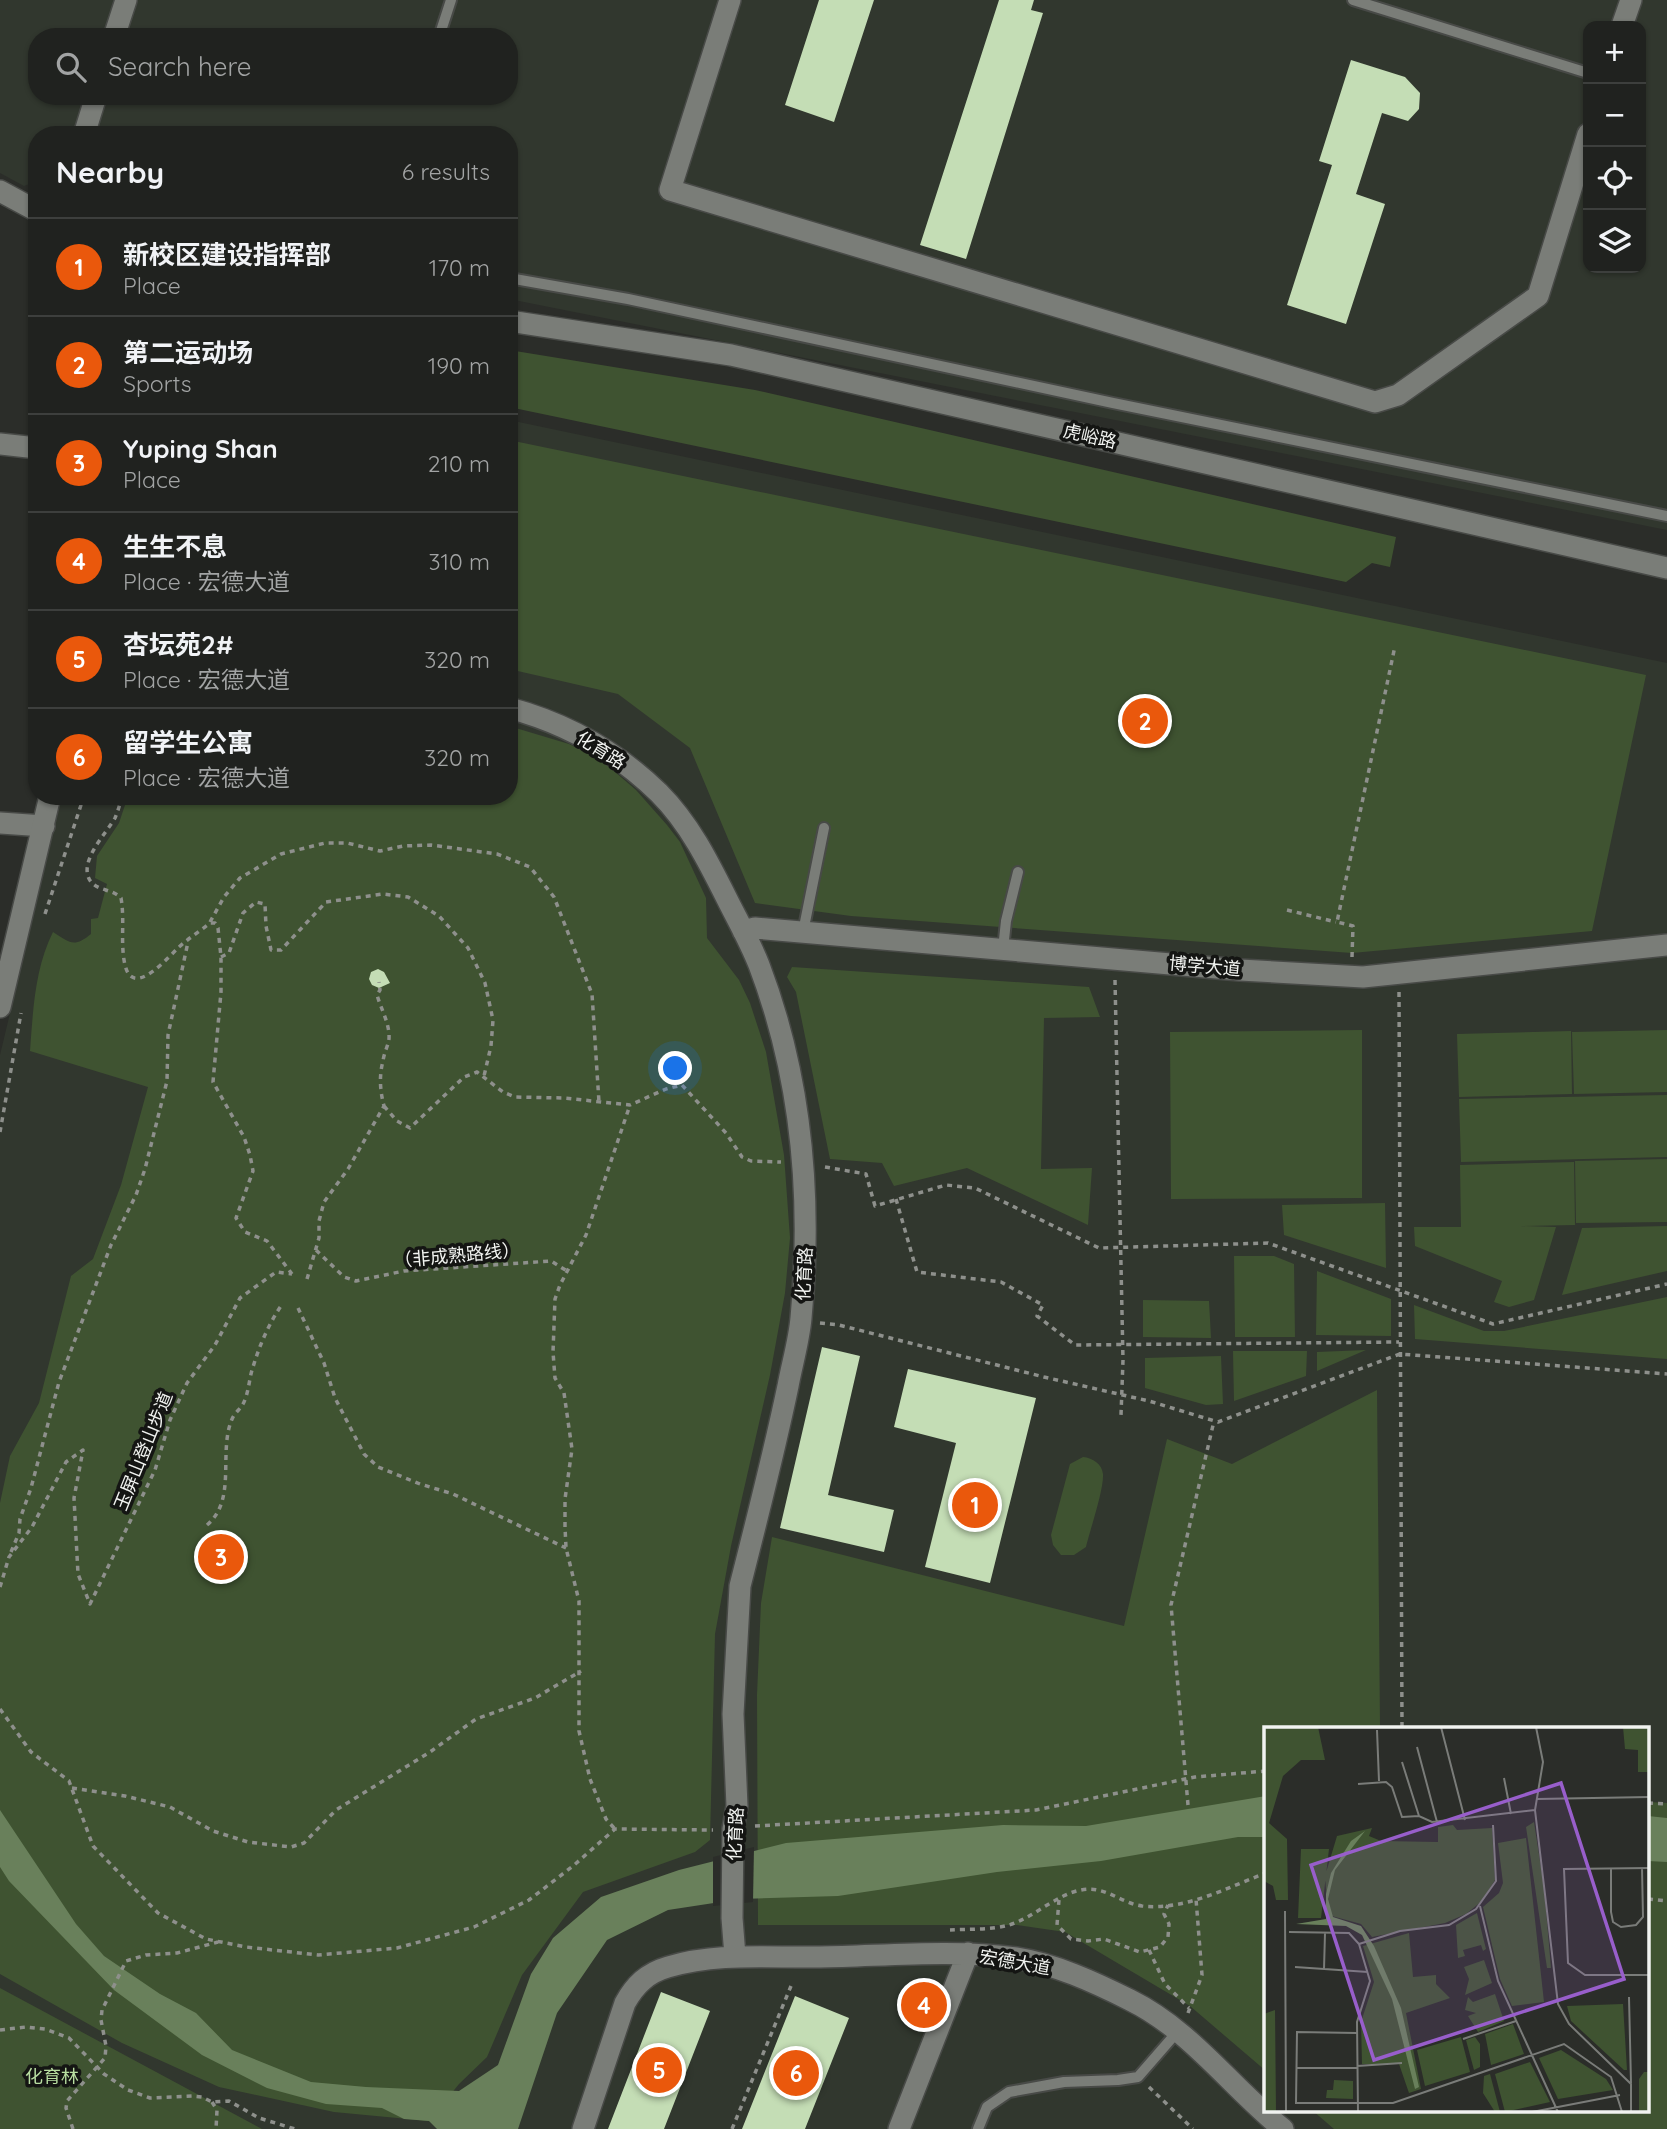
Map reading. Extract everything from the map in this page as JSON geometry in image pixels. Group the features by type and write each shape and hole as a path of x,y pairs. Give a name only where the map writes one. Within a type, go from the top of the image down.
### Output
{"street":[{"path":"117,28 125,0"},
{"path":"730,0 670,190 1375,402 1398,395 1538,296 1584,147"},
{"path":"1624,21 1631,0"},
{"path":"87,126 93,105"},
{"path":"0,191 28,206"},
{"name":"虎峪路","path":"518,322 731,355 1667,568"},
{"path":"0,444 28,446"},
{"name":"化育路","path":"518,711 558,724 618,758 660,794 683,821 706,856 758,964 779,1025 804,1164 807,1216 801,1321 777,1441 740,1586 733,1714 737,1806 728,1830 735,1956"},
{"path":"0,1007 48,805"},
{"path":"0,823 44,826"},
{"name":"博学大道","path":"743,931 755,928 1240,970 1363,977 1667,945"},
{"path":"899,2129 968,1953"},
{"name":"宏德大道","path":"583,2129 625,2003 635,1986 651,1973 667,1967 735,1956 968,1953 1017,1958 1069,1973 1133,2001 1178,2031 1264,2111"},
{"name":"宏德大道","path":"1265,2112 1283,2129"}],"lane":[{"path":"442,28 451,0"},
{"path":"1353,0 1583,71"},
{"path":"518,280 628,299 1113,403 1667,516"},
{"path":"803,932 824,828"},
{"path":"1003,949 1006,920 1018,872"},
{"path":"978,2129 987,2107 1009,2092 1064,2082 1138,2077 1178,2031"}],"path":[{"path":"1336,922 1395,646"},
{"path":"43,920 81,805"},
{"path":"119,805 115,818 92,851 88,874 93,884 110,890 121,898 125,967 133,976 141,978 157,970 210,923 224,897 240,878 281,854 325,843 347,843 380,851 403,846 431,845 497,854 530,867 554,897 592,994 599,1102"},
{"path":"221,957 229,953 243,913 256,902 265,904 271,950 281,950 326,901 383,894 408,897 439,916 468,948 485,983 493,1020 491,1046 484,1076"},
{"path":"1287,910 1353,926 1352,960"},
{"name":"玉屏山登山步道","path":"0,1587 9,1558 32,1527 66,1462 83,1450 74,1498 78,1574 90,1604 155,1471 170,1420 187,1383 215,1345 240,1298 275,1272 292,1275 267,1241 245,1231 236,1218 253,1171 243,1137 213,1082 221,992 221,957 218,928 215,923 210,923"},
{"path":"9,1558 32,1489 60,1382 111,1245 136,1195 145,1169 167,1081 168,1035 188,940"},
{"path":"1115,959 1123,1396 1121,1415"},
{"path":"1399,973 1402,1727"},
{"path":"379,982 380,990 377,995 381,1013 388,1026 380,1090 384,1106 397,1121 410,1128 464,1077 477,1072 514,1097 630,1105 682,1085 726,1133 742,1157 751,1161 783,1162"},
{"path":"0,1132 23,1007"},
{"path":"0,1101 6,1096"},
{"path":"613,1830 590,1779 579,1731 579,1601 566,1549 565,1499 572,1449 564,1393 555,1378 553,1352 555,1299 586,1235 630,1105"},
{"path":"307,1279 319,1238 318,1221 324,1202 348,1169 384,1106"},
{"path":"825,1167 866,1174 875,1206 946,1185 975,1188 1099,1248 1268,1243 1493,1325 1667,1284"},
{"path":"896,1199 917,1272 1001,1282 1043,1305 1037,1316 1075,1345 1400,1342"},
{"name":"（非成熟路线）","path":"315,1250 344,1277 356,1281 404,1271 551,1261 567,1271"},
{"path":"207,1525 217,1516 222,1503 233,1416 244,1403 252,1368 269,1324 283,1303"},
{"path":"298,1308 324,1363 335,1398 364,1454 378,1467 453,1494 566,1549"},
{"path":"801,1321 839,1325 1149,1401 1218,1422 1400,1354 1667,1374"},
{"path":"1188,1805 1171,1605 1213,1421"},
{"path":"72,1787 170,1807 213,1831 248,1842 291,1847 304,1843 336,1810 476,1720 535,1698 581,1671"},
{"path":"0,1709 31,1752 69,1781 93,1846 158,1913 206,1939 318,1955 397,1948 474,1927 529,1900 613,1830 728,1830 754,1826 1036,1810 1185,1779 1264,1771"},
{"path":"950,1930 1009,1925 1080,1889 1102,1889 1142,1906 1168,1905 1196,1899 1264,1874"},
{"path":"1178,2031 1202,1975 1196,1899"},
{"path":"1059,1900 1056,1925 1070,1939 1104,1939 1140,1952 1160,1947 1168,1937 1169,1924 1164,1914 1168,1905"},
{"path":"73,2129 66,2101 104,2058 106,2046 101,2020 107,1996 125,1961 146,1955 177,1953 220,1941"},
{"path":"1149,1950 1165,1984 1189,2008"},
{"path":"732,2129 791,1986"},
{"path":"0,2029 45,2029 69,2038 98,2067 128,2090 150,2098 192,2096 212,2102 229,2101 259,2118 295,2129"},
{"path":"1138,2077 1193,2129"},
{"path":"212,2102 217,2110 216,2129"}],"shaded area":[{"path":"0,0 1667,0 1667,530 518,301 518,126 28,126 28,184 24,186 0,173"},
{"path":"518,422 1667,663 1667,2129 0,2129 0,1055 60,805 518,805"},
{"path":"1264,1796 1264,1837 1238,1837 1101,1861 997,1872 838,1896 740,1899 668,1910 607,1940 557,2013 518,2129 437,2129 429,2121 404,2119 382,2108 326,2104 267,2088 202,2055 114,1990 9,1881 0,1867 0,1810 76,1924 104,1956 160,1994 196,2013 232,2050 311,2082 459,2091 498,2065 531,1974 553,1938 601,1897 679,1870 786,1843 1003,1825 1086,1826"},
{"path":"1650,1816 1667,1818 1667,1862 1650,1861"}],"green space":[{"path":"518,351 755,390 1396,537 1390,567 1372,563 1346,582 518,409"},
{"path":"518,442 1646,675 1592,931 1352,953 851,916 755,903 690,748 618,694 518,671"},
{"path":"518,729 569,744 601,760 636,790 680,842 706,898 707,938 739,980 750,1003 766,1052 784,1155 790,1238 785,1293 770,1375 731,1546 715,1634 710,1840 695,1852 583,1892 522,1975 487,2057 459,2084 429,2121 334,2112 219,2087 122,2043 0,1974 0,1503 10,1456 39,1403 71,1276 93,1259 121,1185 148,1087 30,1051 32,1020 42,960 53,932 72,942 80,941 91,934 91,919 98,918 107,884 95,878 97,856 119,823 125,805 518,805"},
{"path":"792,967 1089,987 1100,1017 1044,1018 1041,1169 1092,1168 1088,1225 967,1168 894,1186 882,1163 830,1159 796,992 787,977"},
{"path":"1362,1030 1362,1198 1171,1199 1170,1032"},
{"path":"1667,1030 1667,1092 1574,1094 1572,1032"},
{"path":"1571,1031 1572,1094 1459,1097 1457,1034"},
{"path":"1667,1095 1667,1157 1461,1162 1459,1099"},
{"path":"1667,1159 1667,1222 1576,1223 1575,1161"},
{"path":"1574,1162 1575,1225 1520,1226 1556,1227 1534,1300 1509,1307 1494,1302 1502,1281 1415,1246 1414,1227 1461,1227 1460,1165"},
{"path":"1385,1203 1386,1268 1284,1235 1282,1205"},
{"path":"1667,1226 1667,1271 1562,1295 1582,1228"},
{"path":"1234,1256 1274,1256 1294,1264 1295,1337 1235,1337"},
{"path":"1317,1271 1391,1299 1391,1336 1316,1335"},
{"path":"1667,1297 1667,1359 1415,1339 1414,1305 1484,1331 1504,1331"},
{"path":"1143,1300 1209,1301 1211,1338 1143,1337"},
{"path":"1366,1350 1317,1371 1317,1352"},
{"path":"1233,1351 1307,1351 1306,1376 1234,1401"},
{"path":"1221,1356 1223,1404 1206,1405 1145,1388 1145,1358"},
{"path":"1377,1390 1380,1727 1264,1727 1264,2069 1190,2006 1065,1932 1017,1925 758,1925 757,1695 761,1603 772,1537 1124,1626 1167,1439 1232,1464"},
{"path":"1083,1457 1101,1467 1103,1481 1099,1499 1086,1547 1074,1555 1061,1555 1053,1545 1051,1535 1070,1464"},
{"path":"1650,1802 1667,1803 1667,2129 1334,2129 1314,2112 1650,2112"},
{"name":"化育林","path":"0,1988 262,2129 0,2129"}],"pier":[{"path":"754,1847 753,1902 713,1906 713,1857"}],"building":[{"path":"819,0 874,0 834,122 785,105"},
{"path":"999,0 1034,0 1031,10 1043,13 966,259 920,245"},
{"path":"1351,60 1405,77 1420,93 1419,109 1408,121 1382,113 1356,194 1385,204 1346,324 1287,305 1332,165 1319,161"},
{"path":"378,969 384,972 390,983 379,988 372,985 369,979 371,972"},
{"path":"822,1347 860,1356 828,1495 894,1510 884,1552 780,1528"},
{"path":"908,1369 1036,1398 990,1583 925,1567 956,1443 894,1427"},
{"path":"661,1992 710,2011 664,2129 608,2129"},
{"path":"795,1996 849,2018 805,2129 742,2129"}],"place":[{"name":"第二运动场","path":"1145,721"},
{"name":"新校区建设指挥部","path":"975,1505"},
{"name":"Yuping Shan","path":"221,1557"},
{"name":"生生不息","path":"924,2005"},
{"name":"杏坛苑2#","path":"659,2070"},
{"name":"留学生公寓","path":"796,2073"}]}
